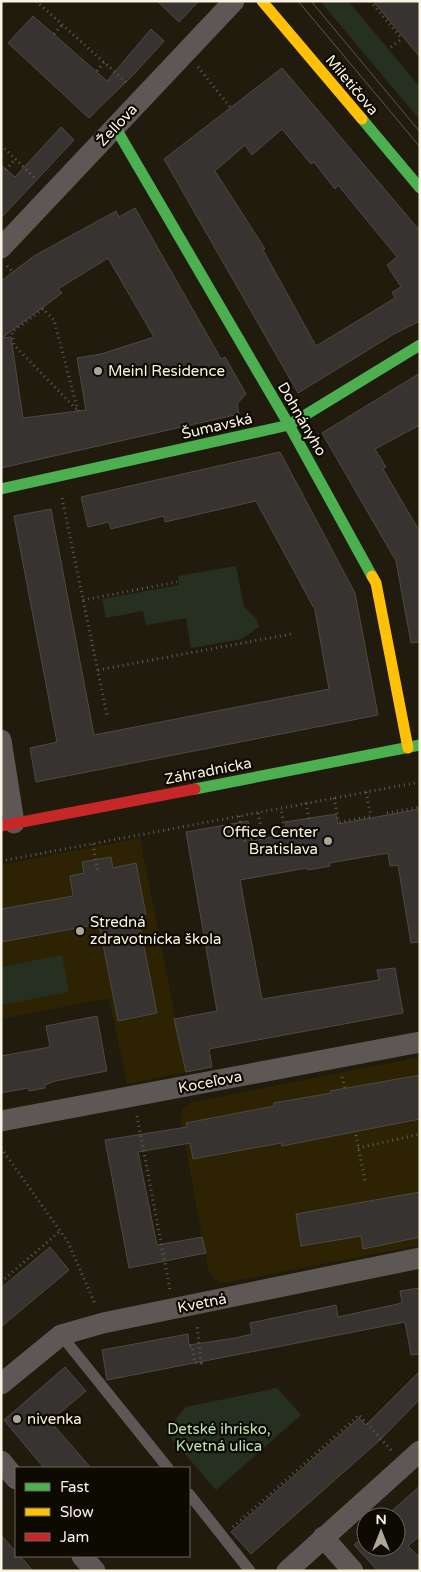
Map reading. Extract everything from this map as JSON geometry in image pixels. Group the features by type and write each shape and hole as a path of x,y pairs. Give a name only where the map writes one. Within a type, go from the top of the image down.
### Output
{"street":[{"name":"Žellova","path":"1,248 234,1"},
{"name":"Miletičova","path":"262,1 420,188"},
{"name":"Dohnányho","path":"115,127 288,425 376,583 414,746"},
{"name":"Šumavská","path":"1,489 288,425 420,345"},
{"path":"1,740 8,824"},
{"name":"Záhradnícka","path":"8,824 414,746"},
{"name":"Koceľova","path":"1,1122 420,1042"},
{"name":"Kvetná","path":"1,1384 61,1335 104,1323 420,1258"},
{"path":"287,1571 420,1452"},
{"path":"323,1537 353,1571"},
{"path":"83,1557 95,1571"}],"lane":[{"path":"61,1335 167,1467"},
{"path":"190,1495 250,1571"}],"path":[{"path":"36,1 130,86"},
{"path":"370,1 403,38 391,47"},
{"path":"54,34 62,25"},
{"path":"186,52 230,107"},
{"path":"97,71 104,62"},
{"path":"1,145 41,184"},
{"path":"6,170 16,159"},
{"path":"42,309 54,320 78,411 14,345 12,332 42,309"},
{"path":"58,476 107,715"},
{"path":"82,600 177,582"},
{"path":"98,670 291,634"},
{"path":"1,861 420,782"},
{"path":"334,798 339,822 372,816 366,792"},
{"path":"306,803 309,819"},
{"path":"387,813 420,807"},
{"path":"251,839 285,833 281,808"},
{"path":"258,813 263,837"},
{"path":"239,816 244,842"},
{"path":"93,844 98,870"},
{"path":"136,1110 172,1295"},
{"path":"358,1148 420,1134"},
{"path":"356,1135 365,1182"},
{"path":"1,1148 68,1242 104,1323"},
{"path":"1,1282 60,1231"},
{"path":"190,1346 192,1346 195,1363 201,1362 196,1316"},
{"path":"222,1536 358,1415 395,1454"}],"shaded area":[{"name":"Stredná zdravotnícka škola","path":"140,838 186,1072 127,1084 109,998 1,1019 1,865"},
{"path":"420,1057 420,1245 224,1283 213,1279 209,1273 181,1122 182,1109 194,1102"}],"green space":[{"path":"320,1 348,1 420,87 420,120"},
{"path":"236,566 244,607 256,618 259,627 242,639 191,648 186,618 146,625 143,611 106,618 102,599 179,585 178,576"},
{"path":"62,955 69,992 1,1005 1,967"},
{"name":"Detské ihrisko, Kvetná ulica","path":"277,1388 301,1415 216,1490 165,1431 186,1407"}],"building":[{"path":"157,1 199,1 179,22"},
{"path":"373,1 420,1 420,57"},
{"path":"33,16 107,81 151,29 164,41 135,73 89,118 8,43"},
{"path":"282,68 420,231 420,321 394,334 298,393 164,159","holes":["282,129 311,164 314,162 335,189 338,185 397,257 387,265 401,287 392,292 395,298 316,346 263,250 265,249 215,171 245,145 252,155"]},
{"path":"61,127 74,140 1,218 1,165 15,177"},
{"path":"135,208 221,359 225,357 246,394 237,404 239,414 1,468 1,281 34,256 116,211 119,217","holes":["108,258 154,337 101,354 77,358 86,410 23,418 11,337 2,338 62,293 58,289"]},
{"path":"420,373 420,425 375,449 386,467 383,469 420,532 420,642 411,643 396,561 322,433"},
{"path":"280,452 355,593 378,715 36,782 30,748 57,742 14,516 51,509 94,735 329,689 315,610 256,501 165,522 164,516 111,529 109,522 88,527 81,497"},
{"path":"420,809 420,942 411,943 398,865 390,866 388,853 329,863 330,866 308,870 307,868 240,880 262,999 379,980 377,970 395,968 403,1013 209,1049 212,1067 186,1072 174,1019 217,1011 186,832 248,821 252,841 287,834 285,822 336,814 338,824"},
{"path":"111,857 113,868 136,863 146,915 138,916 157,1013 118,1021 99,924 1,942 1,909 73,896 70,876 84,873 82,862"},
{"path":"97,1016 107,1071 55,1081 45,1085 45,1088 29,1091 28,1088 1,1093 1,1056 50,1047 46,1026"},
{"path":"420,1075 420,1119 282,1146 281,1143 193,1159 190,1143 138,1152 157,1245 202,1237 206,1253 129,1268 105,1140 187,1127 186,1123 274,1106 274,1103"},
{"path":"420,1192 420,1237 363,1249 361,1236 301,1246 296,1214"},
{"path":"50,1247 69,1270 1,1327 1,1288"},
{"path":"420,1288 420,1354 411,1355 405,1322 107,1380 102,1350 188,1334 189,1345 235,1338 252,1334 250,1323 336,1305 338,1317 402,1303 400,1291"},
{"path":"65,1367 86,1391 50,1421 90,1467 43,1467 4,1420"},
{"path":"420,1371 420,1399 380,1440 251,1554 231,1532 359,1418 366,1425"},
{"path":"420,1486 420,1536 408,1546 420,1558 420,1571 378,1571 365,1557 406,1557 406,1507 396,1507"},
{"path":"1,1535 15,1551 15,1557 21,1557 33,1571 1,1571"}],"tram line":[{"path":"298,1 420,147"},
{"path":"311,1 420,132"}],"traffic: fast":[{"path":"362,119 420,188"},
{"path":"115,127 289,425 372,576"},
{"path":"1,489 289,425 420,345"},
{"path":"195,789 420,745"}],"traffic: slow":[{"path":"262,1 362,119"},
{"path":"372,576 376,583 408,748"}],"traffic: jam":[{"path":"1,826 195,789"}],"place":[{"name":"Meinl Residence","path":"98,371"},
{"name":"Office Center Bratislava","path":"328,841"},
{"name":"Stredná zdravotnícka škola","path":"80,931"},
{"name":"nivenka","path":"17,1419"}]}
